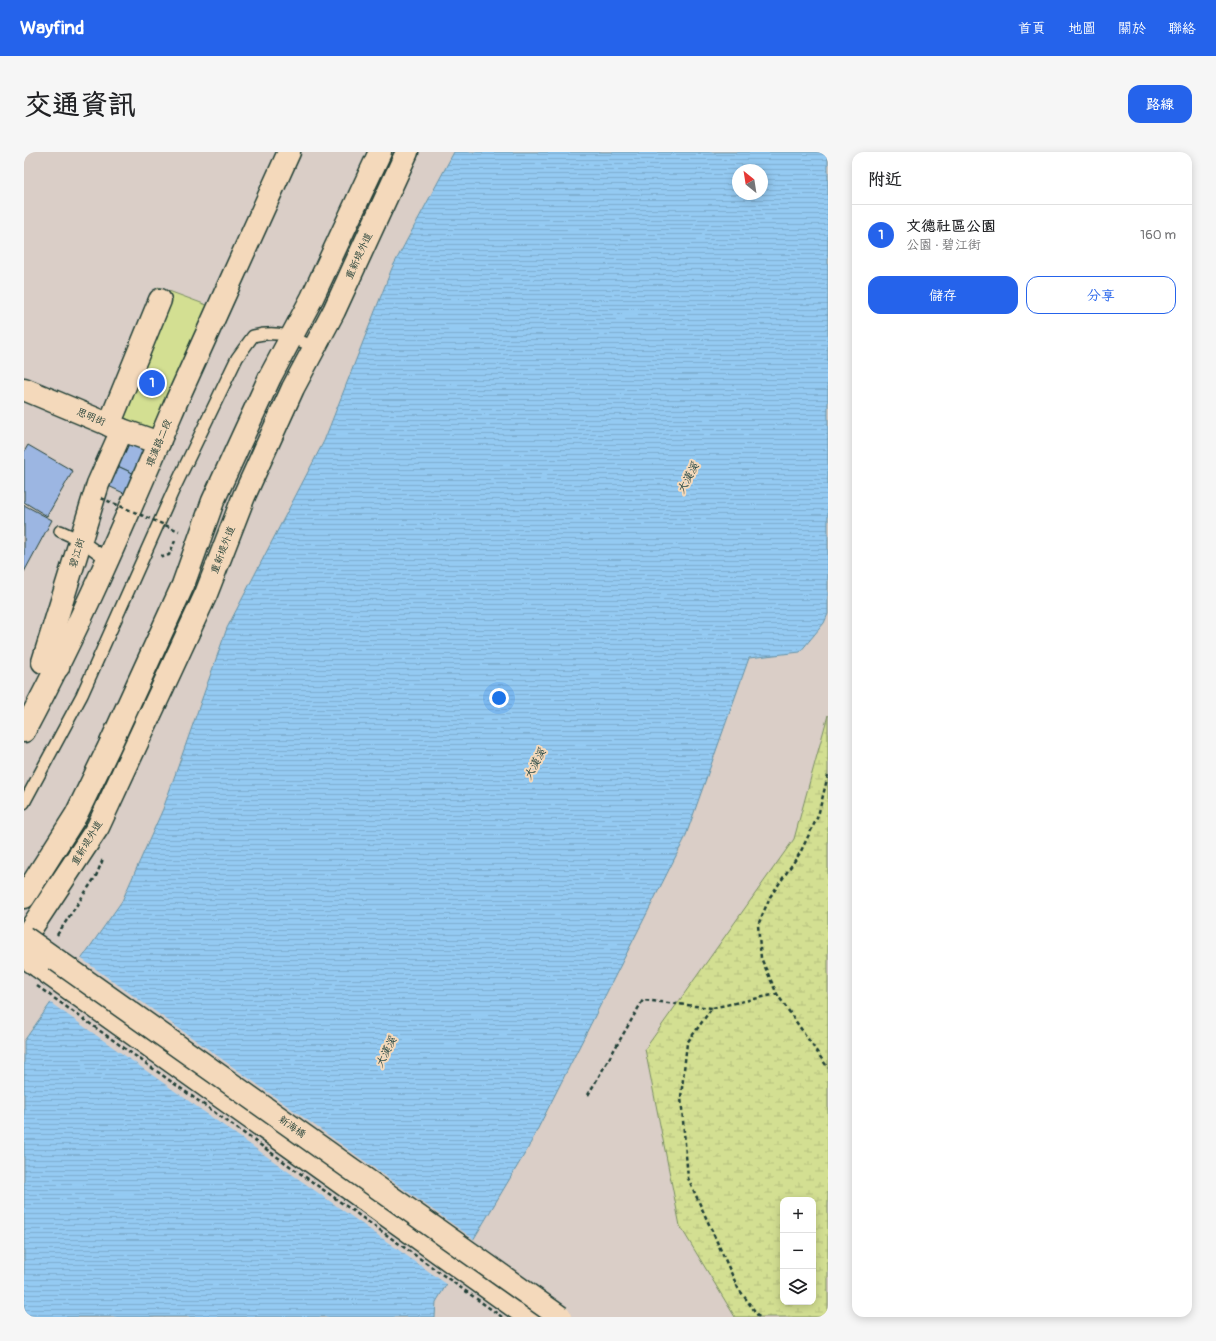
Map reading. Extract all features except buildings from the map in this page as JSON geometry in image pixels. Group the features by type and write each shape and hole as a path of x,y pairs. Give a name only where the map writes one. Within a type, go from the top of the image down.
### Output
{"street":[{"name":"環漢路二段","path":"24,731 58,667 108,560 289,152"},
{"path":"24,897 76,815 109,747 183,585 213,501 270,377 312,298 380,152"},
{"name":"重新堤外道","path":"24,938 98,827 206,594 244,496 293,388 334,312 407,152"},
{"name":"碧江街","path":"58,667 43,662 115,428 160,300"},
{"name":"思明街","path":"24,389 115,428 159,443"},
{"name":"新海橋","path":"24,938 560,1317"},
{"name":"新海橋","path":"24,956 529,1317"}],"lane":[{"path":"24,803 82,695 172,491 237,358 253,336 268,333 291,336 314,348"},
{"path":"60,531 80,540 108,560"}],"path":[{"path":"101,498 180,531 168,555 163,557 161,552"},
{"path":"828,775 818,816 800,853 770,897 758,925 761,958 777,994 828,1068"},
{"path":"30,981 502,1317"},
{"path":"588,1095 643,1000 712,1008 777,994"},
{"path":"712,1008 687,1043 681,1097 688,1178 738,1288 759,1317"}],"green space":[{"path":"158,287 212,307 154,436 115,421 136,345"},
{"path":"828,715 828,1317 735,1317 680,1226 645,1049 794,839"}],"water":[{"name":"大漢溪","path":"454,152 828,152 828,614 824,623 800,652 749,658 685,838 527,1150 436,1302 435,1317 24,1317 24,1041 122,901 163,809 227,628 324,441 392,268"}],"pier":[{"path":"79,957 475,1240 448,1285 48,1001"}],"place":[{"name":"文德社區公園","path":"152,383"}]}
